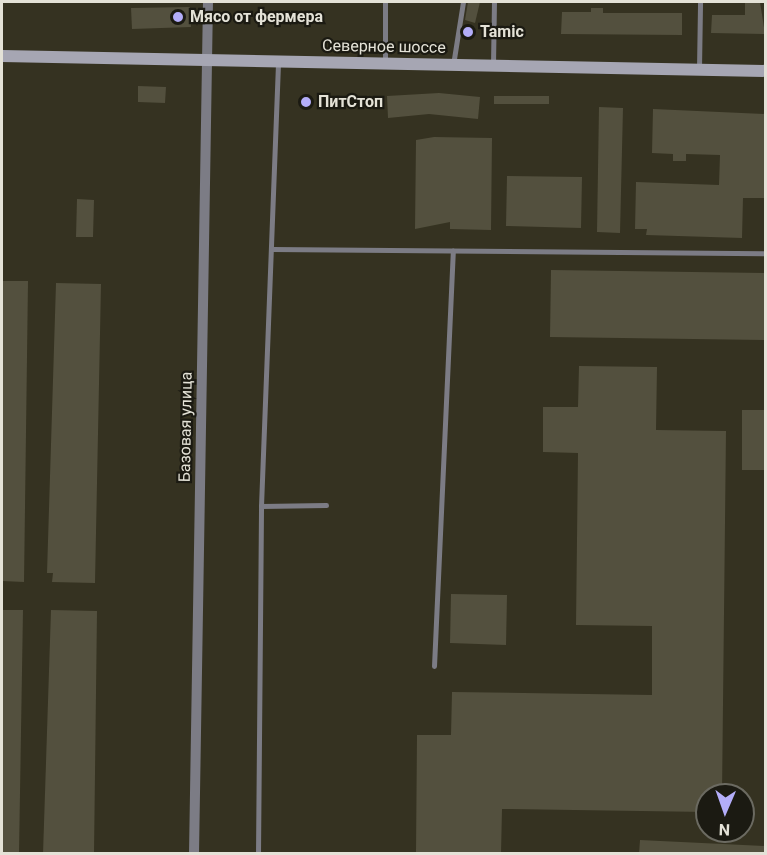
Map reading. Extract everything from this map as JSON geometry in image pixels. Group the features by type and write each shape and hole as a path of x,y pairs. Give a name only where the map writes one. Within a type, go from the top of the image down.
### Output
{"main road":[{"name":"Северное шоссе","path":"2,56 765,71"}],"street":[{"name":"Базовая улица","path":"194,854 208,2"}],"lane":[{"path":"385,2 385,63"},
{"path":"453,64 463,2"},
{"path":"493,65 494,2"},
{"path":"699,69 700,2"},
{"path":"258,854 261,506 278,61"},
{"path":"272,249 765,253"},
{"path":"434,666 453,250"},
{"path":"261,506 326,505"}],"building":[{"path":"468,2 480,2 475,23 465,20"},
{"path":"745,2 760,2 765,34 711,33 712,15 745,15"},
{"path":"190,7 191,27 132,29 131,8"},
{"path":"591,8 603,8 603,13 682,13 682,35 561,34 562,12 591,12"},
{"path":"138,86 166,87 165,103 138,102"},
{"path":"439,93 480,97 478,119 429,114 388,118 387,96"},
{"path":"494,96 549,96 549,104 494,104"},
{"path":"599,107 623,108 620,233 597,232"},
{"path":"653,109 765,114 765,198 743,198 742,238 646,235 647,229 635,229 636,182 719,185 720,155 686,154 686,161 673,161 673,154 652,153"},
{"path":"434,137 492,138 491,230 450,229 450,222 415,229 416,140"},
{"path":"507,176 582,177 581,228 506,226"},
{"path":"77,199 94,200 93,237 76,237"},
{"path":"551,270 765,273 765,340 550,337"},
{"path":"2,281 28,281 24,582 2,581"},
{"path":"56,283 101,284 95,583 52,582 53,573 47,573"},
{"path":"579,366 657,367 656,430 726,431 722,783 695,783 695,812 502,809 501,854 416,854 417,735 451,735 452,692 652,695 652,626 576,625 578,453 543,452 543,407 578,407"},
{"path":"742,410 765,410 765,470 742,470"},
{"path":"451,594 507,595 506,645 450,643"},
{"path":"2,610 23,610 19,854 2,854"},
{"path":"51,610 97,611 94,854 43,854"},
{"path":"640,840 765,846 765,854 639,854"}],"place":[{"name":"Мясо от фермера","path":"178,17"},
{"name":"Tamic","path":"468,32"},
{"name":"ПитСтоп","path":"306,102"}]}
